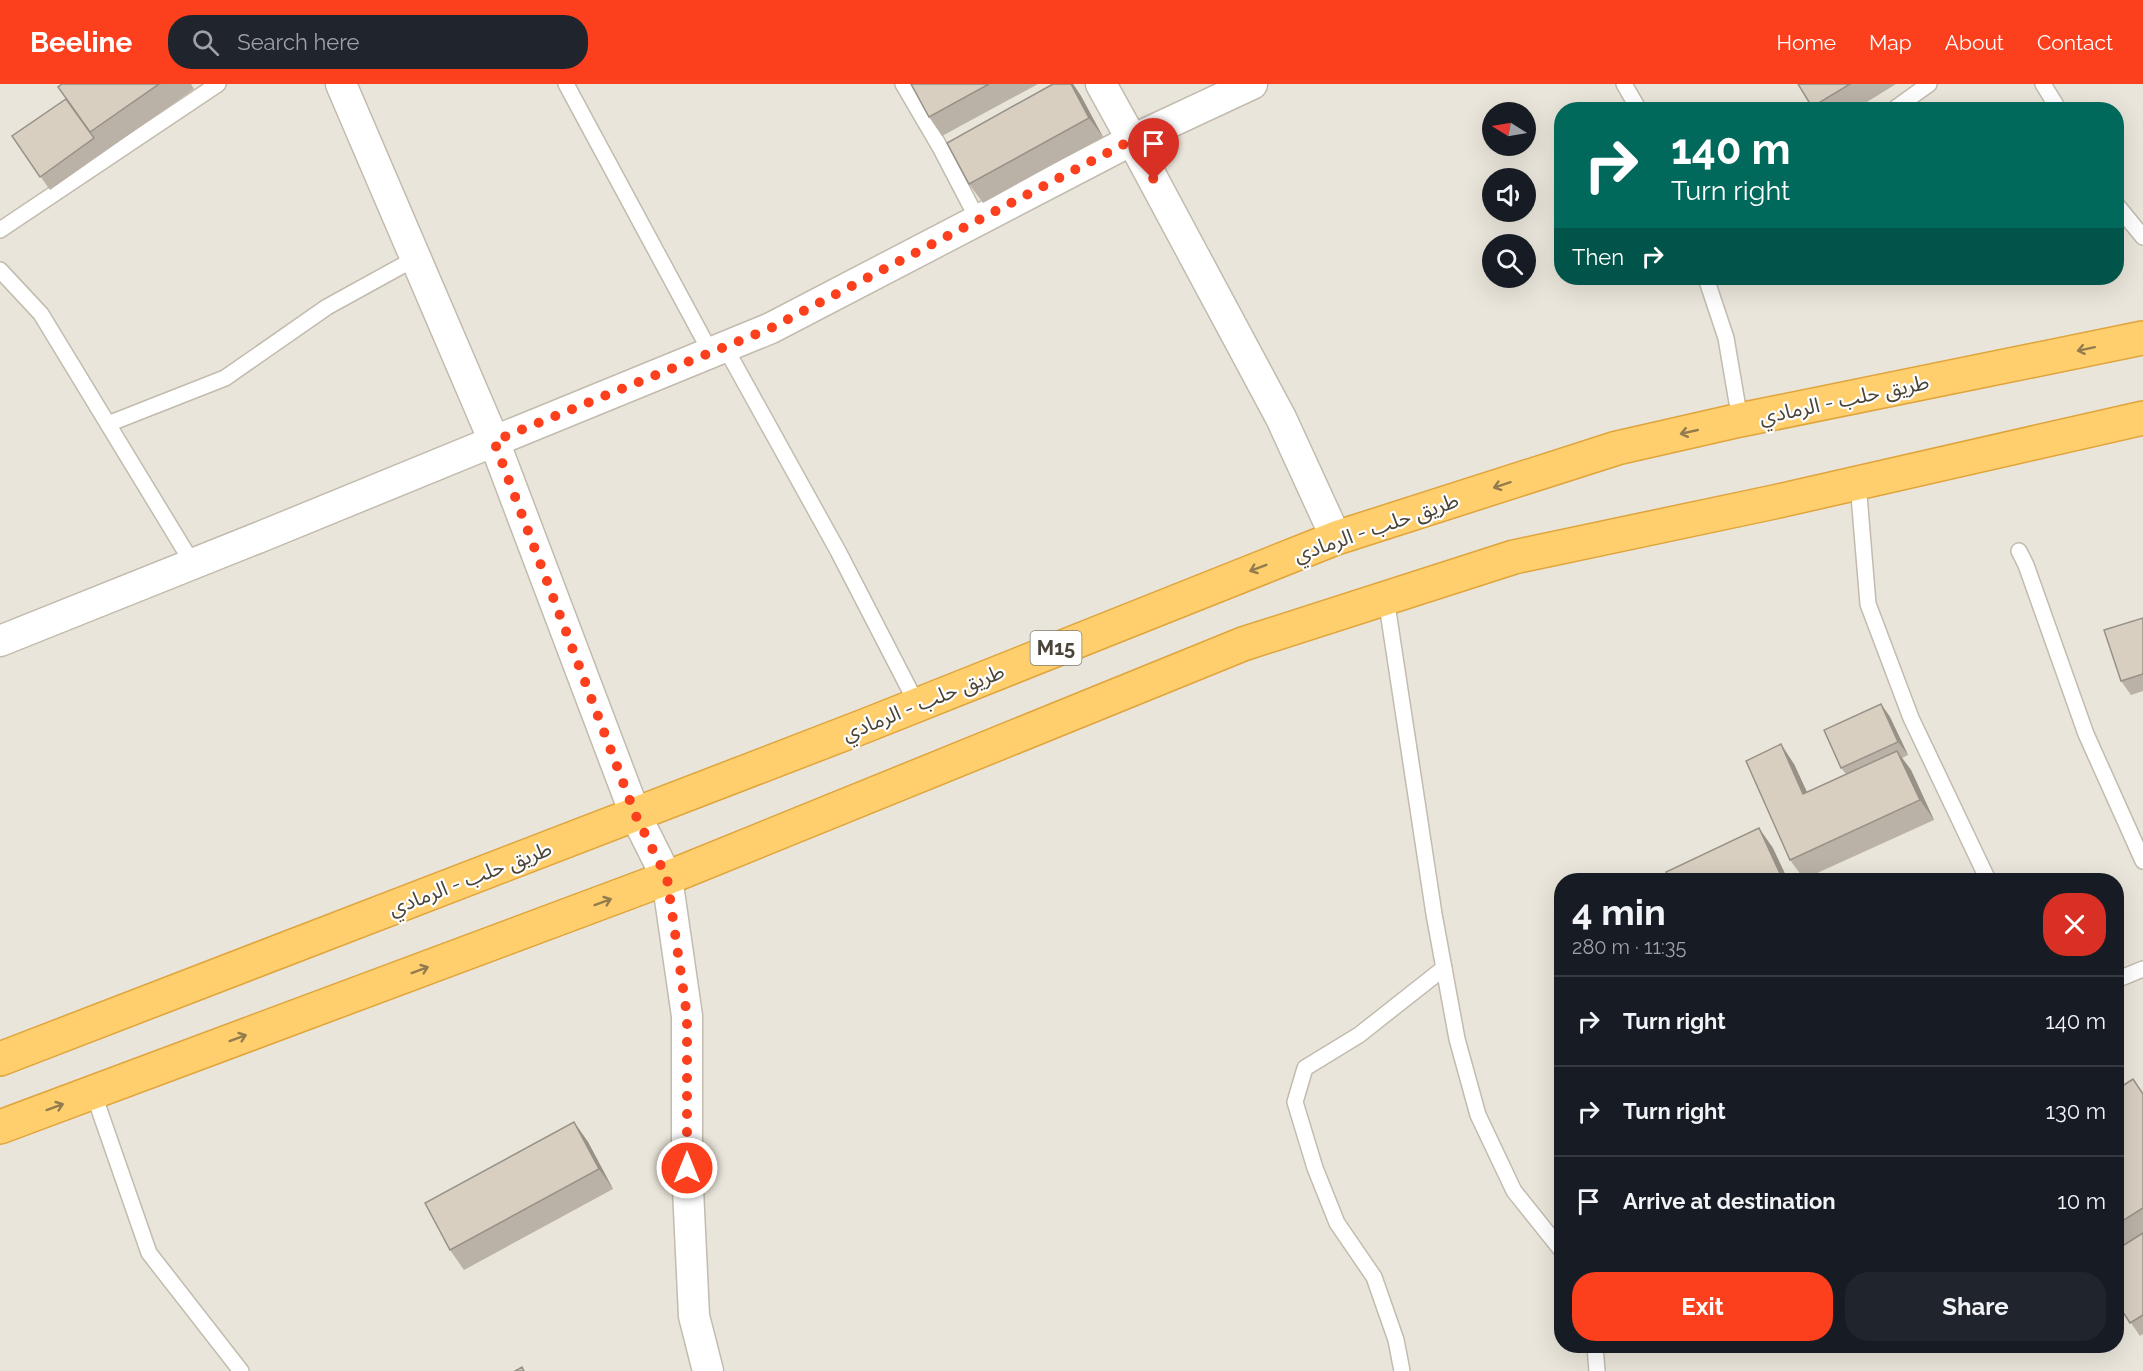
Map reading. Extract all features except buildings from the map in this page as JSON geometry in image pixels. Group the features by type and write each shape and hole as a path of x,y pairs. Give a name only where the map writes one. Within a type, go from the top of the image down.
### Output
{"highway":[{"name":"طريق حلب - الرمادي","path":"0,1059 635,814 1336,538 1617,448 1740,420 2143,338"},
{"path":"0,1127 667,878 1243,644 1514,557 1858,483 2143,418"}],"street":[{"path":"341,84 494,441 635,814 667,878 687,1016 687,1168 694,1316 708,1371"},
{"path":"1101,84 1281,418 1336,538"},
{"path":"0,641 771,328 1132,140 1252,84"}],"lane":[{"path":"566,84 718,350 838,551 916,704"},
{"path":"903,84 941,149 978,220"},
{"path":"1624,84 1634,102"},
{"path":"1904,102 1929,84"},
{"path":"2043,84 2054,102"},
{"path":"0,230 216,85"},
{"path":"2124,214 2143,237"},
{"path":"108,424 225,378 327,307 416,258"},
{"path":"0,270 41,314 193,564"},
{"path":"1708,285 1726,339 1740,420"},
{"path":"1858,483 1868,604 1911,718 1985,873"},
{"path":"2019,551 2086,734 2143,861"},
{"path":"1386,598 1457,1039 1479,1115 1514,1191 1554,1241"},
{"path":"1402,1371 1396,1340 1374,1277 1337,1223 1316,1168 1295,1102 1305,1068 1359,1035 1444,968"},
{"path":"2124,977 2143,969"},
{"path":"93,1092 150,1253 241,1371"},
{"path":"1596,1353 1597,1371"}],"shaded area":[{"path":"0,84 2143,84 2143,1371 0,1371"}],"route":[{"path":"687,1168 687,1016 667,878 635,814 494,441 771,328 1132,140 1154,180"}]}
